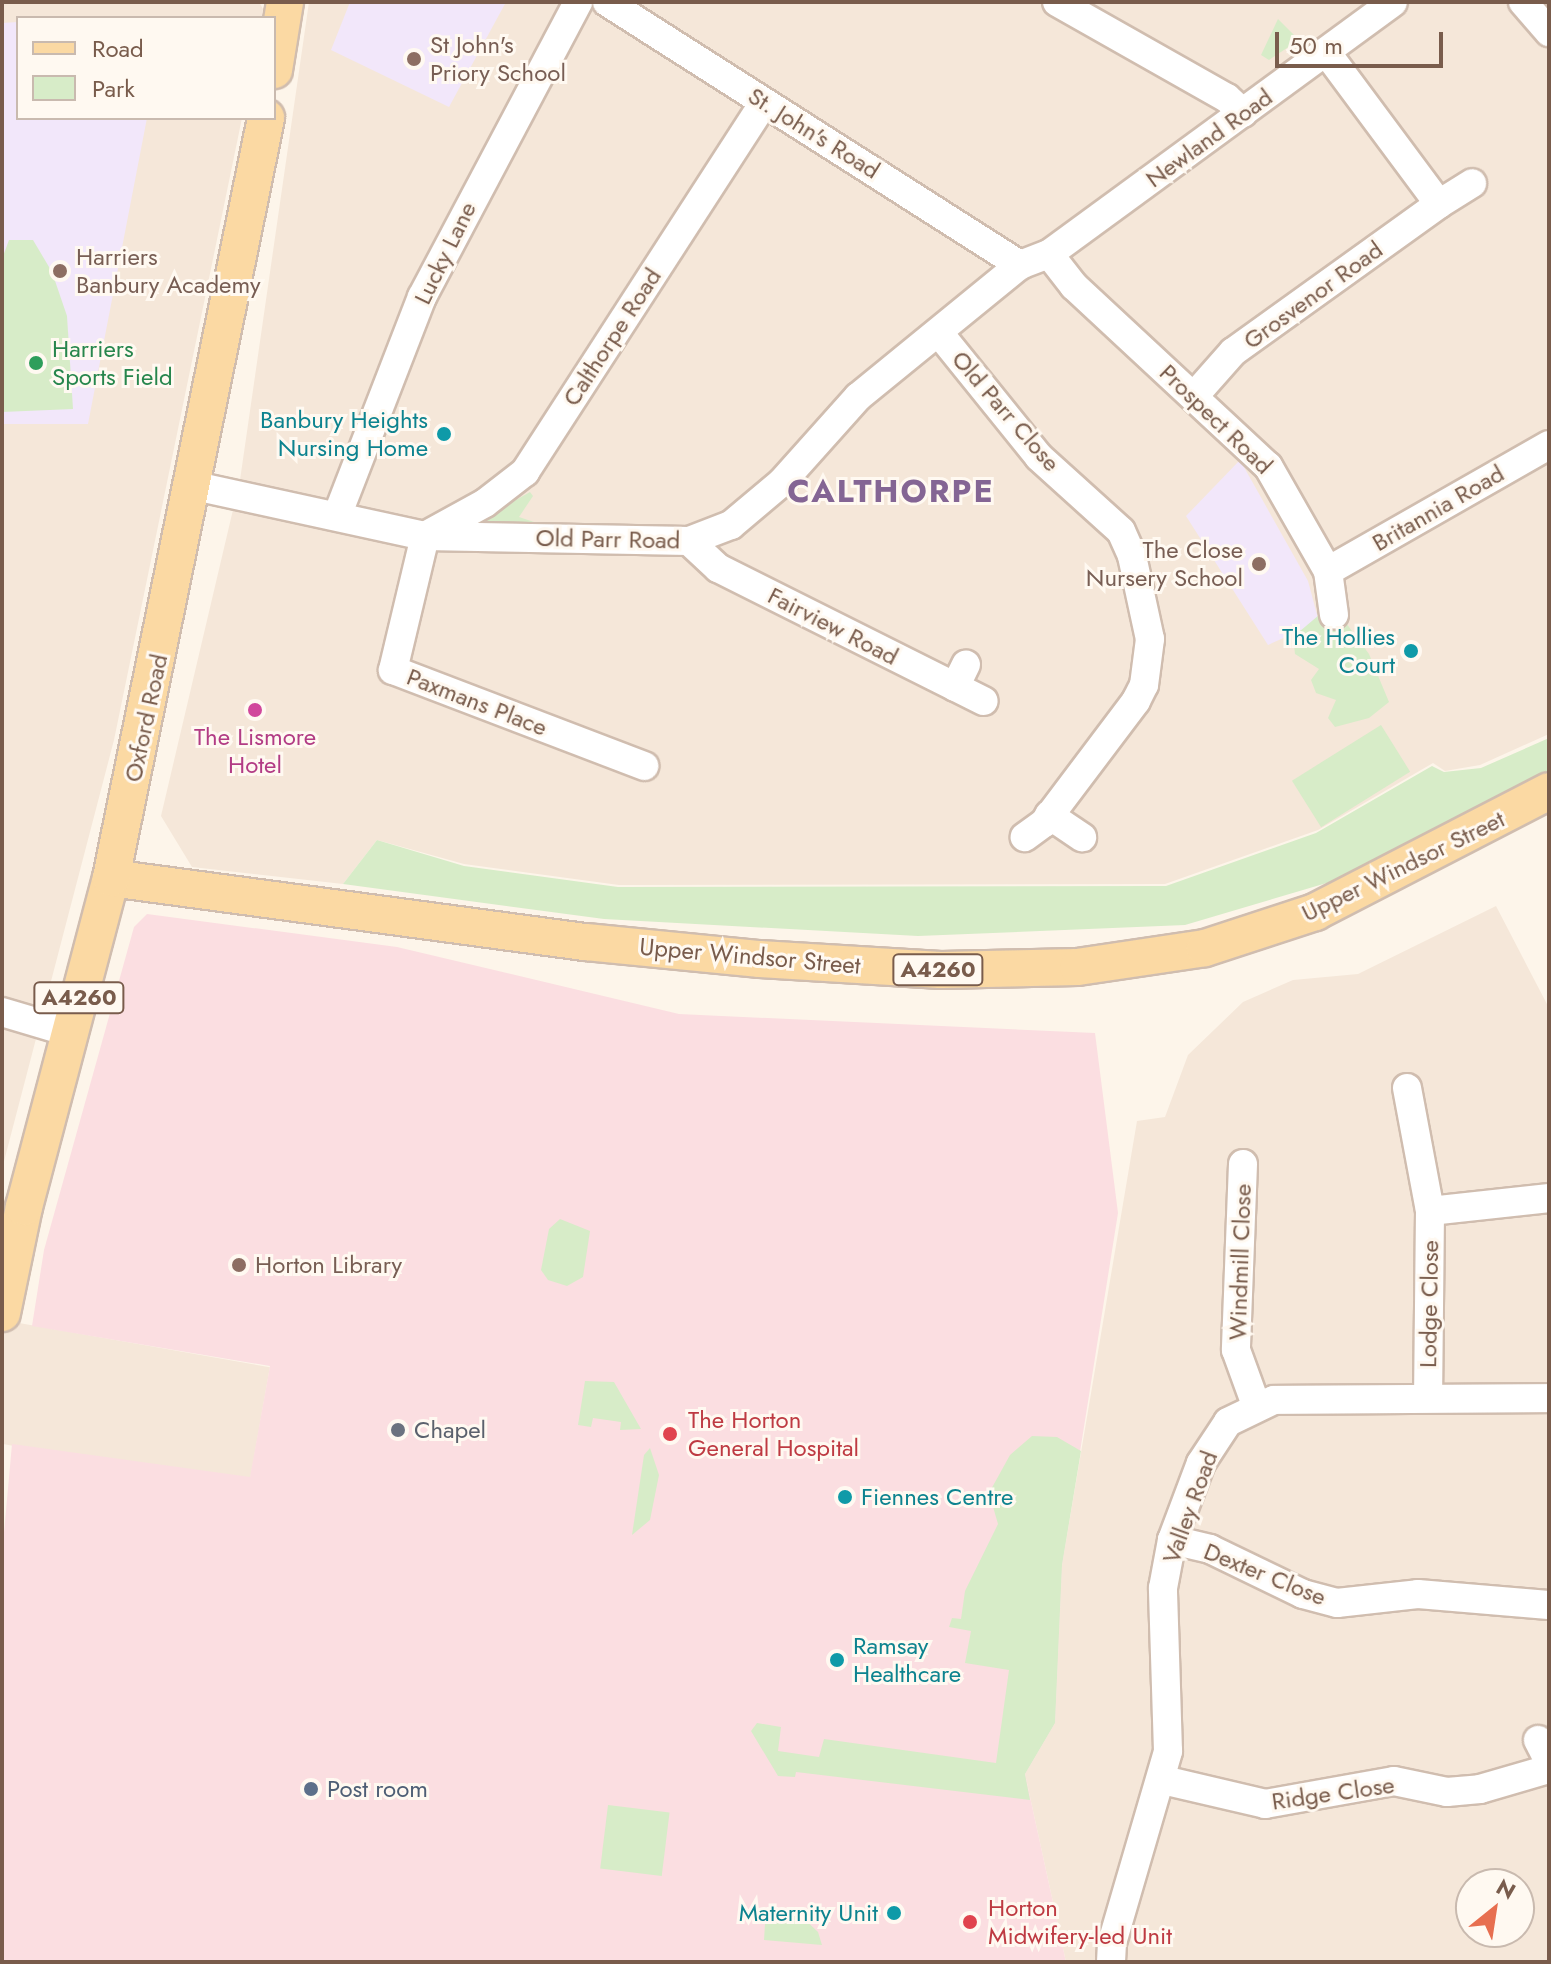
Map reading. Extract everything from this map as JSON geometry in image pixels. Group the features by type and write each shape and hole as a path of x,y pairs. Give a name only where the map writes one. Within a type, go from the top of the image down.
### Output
{"main road":[{"path":"276,58 285,2"},
{"name":"Oxford Road","path":"2,1313 69,1032 111,878 195,486 266,120"},
{"name":"Upper Windsor Street","path":"111,878 586,942 760,959 941,970 1078,967 1205,948 1303,917 1395,875 1549,791"}],"street":[{"name":"Lucky Lane","path":"337,516 422,297 578,2"},
{"name":"St. John's Road","path":"607,2 1020,265"},
{"path":"1057,2 1227,98 1243,113"},
{"name":"Newland Road","path":"1020,265 1049,254 1393,2"},
{"path":"1523,2 1549,32"},
{"path":"1326,52 1439,204"},
{"name":"Calthorpe Road","path":"425,536 525,472 764,102"},
{"name":"Grosvenor Road","path":"1195,395 1233,352 1472,183"},
{"name":"Prospect Road","path":"1049,254 1084,296 1195,395 1268,466 1328,571 1334,615"},
{"name":"Old Parr Road","path":"195,486 425,536 689,541 731,525 782,482 858,397 1020,265"},
{"name":"Old Parr Close","path":"939,333 1039,457 1114,522 1132,556 1150,639 1144,685 1049,815 1025,837"},
{"name":"Britannia Road","path":"1328,571 1549,445"},
{"name":"Paxmans Place","path":"425,536 393,670 644,766"},
{"name":"Fairview Road","path":"689,541 718,568 961,675 984,701"},
{"path":"1049,815 1082,837"},
{"path":"2,1012 69,1032"},
{"name":"Lodge Close","path":"1407,1088 1430,1211 1428,1397"},
{"name":"Windmill Close","path":"1243,1164 1236,1350 1256,1405"},
{"name":"Lodge Close","path":"1430,1211 1549,1198"},
{"name":"Valley Road","path":"1111,1962 1112,1943 1163,1780 1168,1751 1163,1588 1172,1540 1211,1445 1228,1422 1256,1405 1285,1400 1549,1398"},
{"name":"Dexter Close","path":"1172,1540 1210,1549 1303,1594 1337,1603 1418,1594 1549,1605"},
{"name":"Ridge Close","path":"1163,1780 1265,1804 1394,1781 1447,1792 1480,1789 1549,1769"}],"shaded area":[{"path":"2,2 259,2 262,16 16,16 16,120 242,120 114,740 2,1169"},
{"path":"309,2 1549,2 1549,734 1480,765 1445,771 1433,763 1318,830 1165,884 619,885 464,864 377,840 343,884 192,867 161,816 240,480"},
{"name":"St John's Priory School","path":"350,2 506,2 449,107 331,50"},
{"name":"Harriers Banbury Academy","path":"16,22 16,120 147,120 88,424 2,424 2,23"},
{"name":"The Close Nursery School","path":"1240,460 1308,581 1319,622 1268,645 1186,516"},
{"path":"1496,906 1549,1008 1549,1962 1066,1962 1025,1774 1055,1723 1062,1565 1137,1121 1165,1117 1188,1055 1243,1002 1293,980 1358,974"},
{"name":"The Horton General Hospital","path":"147,914 397,947 679,1014 1095,1033 1118,1213 1062,1565 1055,1723 1025,1774 1066,1962 2,1962 2,1555 12,1444 250,1477 270,1366 32,1326 44,1250 134,927"},
{"path":"2,1320 270,1367 249,1487 2,1444"}],"green space":[{"path":"1278,19 1299,40 1269,60 1261,55"},
{"name":"Harriers Sports Field","path":"9,240 33,240 52,272 67,316 73,409 2,412 2,259"},
{"path":"530,492 533,496 519,517 549,527 482,529 482,519"},
{"path":"1332,604 1369,654 1389,702 1369,718 1335,727 1328,718 1336,700 1316,693 1311,680 1319,669 1295,654 1293,637"},
{"path":"1381,725 1410,772 1321,827 1292,781"},
{"path":"1549,738 1549,770 1449,827 1347,877 1185,925 918,936 604,919 343,884 377,840 464,866 618,887 1166,886 1316,833 1432,766 1444,772 1481,768"},
{"path":"560,1219 590,1231 583,1277 567,1286 548,1280 541,1270 549,1229"},
{"path":"585,1381 614,1382 641,1429 620,1430 621,1422 593,1418 591,1427 578,1425"},
{"path":"1032,1436 1057,1437 1081,1451 1062,1565 1055,1723 1025,1774 1030,1800 796,1772 795,1777 778,1776 751,1731 757,1723 781,1727 778,1751 819,1757 824,1739 996,1763 1009,1670 965,1663 971,1631 949,1627 952,1618 961,1619 965,1591 998,1524 989,1493 1010,1455"},
{"path":"650,1448 659,1475 650,1520 632,1535 644,1455"},
{"path":"608,1805 670,1813 662,1876 600,1869"},
{"path":"766,1909 796,1911 818,1932 822,1945 764,1940"}],"place":[{"name":"St John's Priory School","path":"414,59"},
{"name":"Harriers Banbury Academy","path":"60,271"},
{"name":"Harriers Sports Field","path":"36,363"},
{"name":"Banbury Heights Nursing Home","path":"444,434"},
{"name":"The Close Nursery School","path":"1259,564"},
{"name":"The Hollies Court","path":"1411,651"},
{"name":"The Lismore Hotel","path":"255,710"},
{"name":"Horton Library","path":"239,1265"},
{"name":"Chapel","path":"398,1430"},
{"name":"The Horton General Hospital","path":"670,1434"},
{"name":"Fiennes Centre","path":"845,1497"},
{"name":"Ramsay Healthcare","path":"837,1660"},
{"name":"Post room","path":"311,1789"},
{"name":"Maternity Unit","path":"894,1913"},
{"name":"Horton Midwifery-led Unit","path":"970,1922"}],"district":[{"name":"CALTHORPE","path":"891,491"}]}
